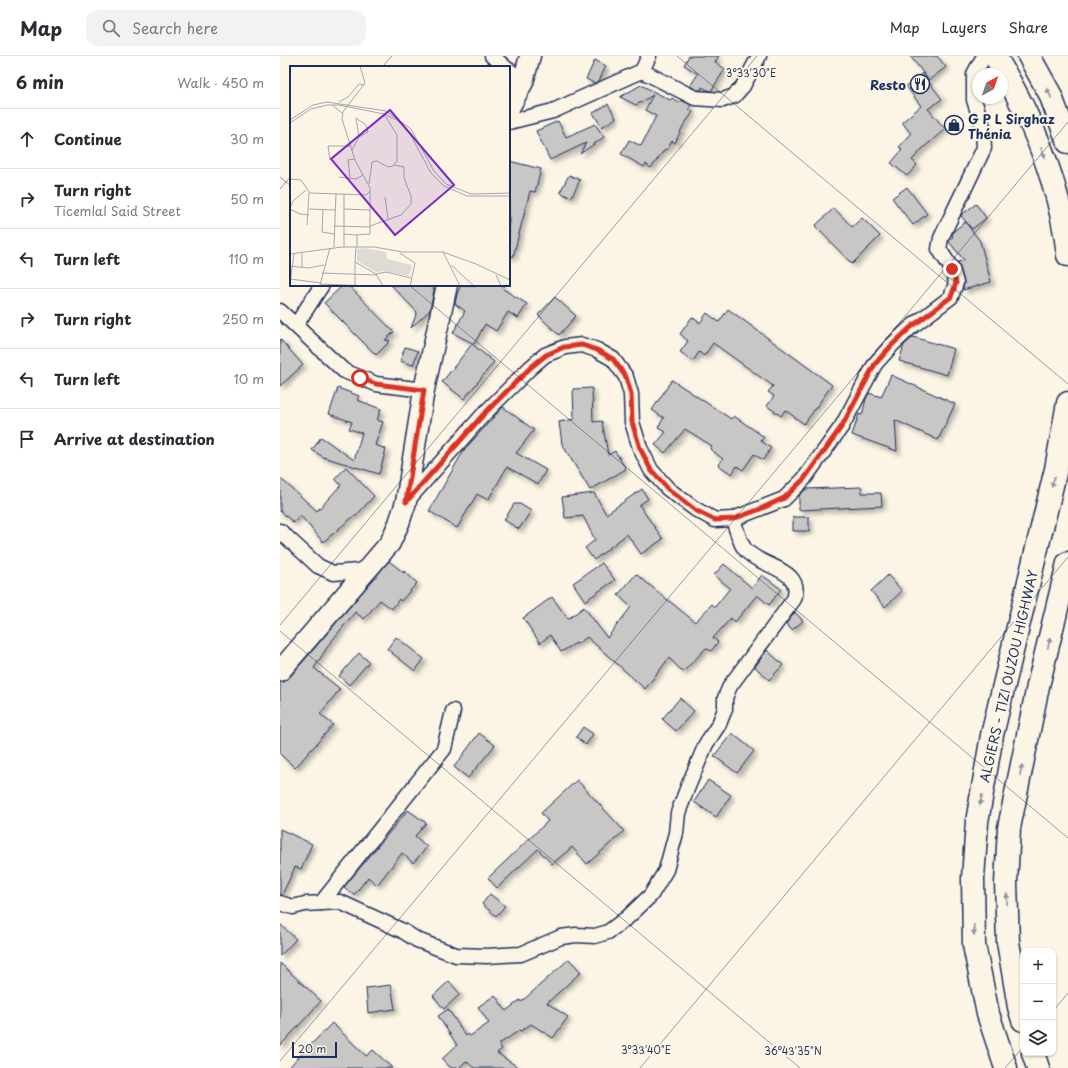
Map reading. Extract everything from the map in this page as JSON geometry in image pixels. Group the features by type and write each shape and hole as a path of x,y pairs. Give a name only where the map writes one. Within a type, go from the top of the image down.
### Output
{"highway":[{"path":"994,56 1016,93 1035,131 1055,187 1066,236 1068,255"},
{"path":"1029,56 1050,94 1068,142"},
{"name":"ALGIERS - TIZI OUZOU HIGHWAY","path":"1006,1068 988,1014 974,945 973,878 977,822 992,735 1056,469 1068,403"},
{"path":"1020,1010 1008,942 1006,884 1009,828 1038,686 1068,563"},
{"path":"1034,1056 1038,1068"}],"main road":[{"path":"510,103 516,76 530,56"},
{"path":"280,671 375,562 390,543 399,523 406,502 424,390 447,286"}],"street":[{"path":"492,56 504,66"},
{"path":"510,122 553,111 642,71 649,56"},
{"path":"642,71 695,98 723,100 734,96 743,86 759,56"},
{"path":"406,502 483,415 530,368 546,355 558,349 582,345 597,350 613,359 626,377 631,394 632,422 640,448 651,470 668,489 695,510 715,520 733,519 784,498 804,479 842,426 875,364 910,328 951,297 956,283 952,269 939,249 941,238 984,148 983,127 974,100 974,74 984,56"},
{"path":"296,325 321,286"},
{"path":"280,311 344,371 376,384 424,390"},
{"path":"280,903 294,907 340,902 403,931 417,940 456,955 488,956 521,954 561,937 576,935 595,936 608,932 628,917 651,895 666,870 676,833 678,813 706,744 719,724 725,709 725,698 730,686 794,599 797,591 796,585 792,578 745,549 733,519"},
{"path":"280,531 318,566 333,573 359,571 375,562"},
{"path":"321,903 444,749 453,711"}],"building":[{"path":"689,56 719,56 715,62 725,69 711,91 702,87 701,90 697,90 690,86 698,74 684,65"},
{"path":"910,56 937,56 946,67 929,80"},
{"path":"595,60 606,66 599,81 594,83 586,79"},
{"path":"922,73 942,99 928,109 945,129 912,160 917,165 907,176 891,163 902,150 899,147 911,134 902,122 921,106 906,86"},
{"path":"641,85 670,100 672,98 679,103 681,100 691,105 689,109 693,112 683,126 675,143 672,141 667,150 665,149 651,168 646,164 644,167 621,154 629,140 641,146 656,116 645,110 653,95 636,105 620,97"},
{"path":"608,104 616,118 602,127 593,113"},
{"path":"558,121 566,137 595,124 604,137 580,154 586,143 550,160 536,131"},
{"path":"510,161 541,169 535,192 530,191 513,257 510,256"},
{"path":"569,175 580,180 571,198 560,192"},
{"path":"907,187 927,214 913,225 892,198"},
{"path":"976,204 986,218 972,229 961,216"},
{"path":"834,208 852,227 862,218 880,236 852,264 815,226"},
{"path":"965,222 980,241 991,282 963,290 964,281 958,262 964,260 949,242 954,231"},
{"path":"342,286 349,286 394,332 385,340 390,341 376,355 324,303"},
{"path":"392,286 431,286 434,290 430,310 411,328 417,312"},
{"path":"461,286 504,286 503,289 527,304 518,318 508,312 496,331 485,324 474,344 453,333 465,311 455,304"},
{"path":"555,297 576,316 559,335 538,315"},
{"path":"728,309 832,385 804,424 785,410 781,416 767,406 774,396 768,392 773,386 713,343 704,356 699,352 693,361 680,352 688,341 680,334 692,317 700,323 707,313 719,322"},
{"path":"913,337 954,349 947,375 899,361 904,345"},
{"path":"280,339 303,365 280,386"},
{"path":"472,344 494,362 464,399 442,382"},
{"path":"405,347 418,351 413,365 400,361"},
{"path":"891,375 955,404 938,440 895,420 897,451 852,435 859,414 862,415 869,393 881,397"},
{"path":"672,380 731,419 734,416 764,437 761,441 771,448 763,460 754,454 743,470 737,466 732,474 718,465 723,459 710,449 712,446 685,429 665,453 655,445 666,432 658,427 664,418 652,410"},
{"path":"338,388 359,396 357,400 381,409 377,420 383,422 375,445 386,449 379,474 323,457 312,450 321,437 354,460 362,433 349,429 352,422 329,414"},
{"path":"592,388 593,422 602,421 608,455 615,451 626,469 590,490 562,444 559,422 574,419 573,389"},
{"path":"503,407 534,430 516,453 546,470 538,484 507,467 488,500 477,494 457,528 429,511 464,450"},
{"path":"346,467 374,496 355,517 354,516 323,542 300,515 294,523 280,511 280,478 317,511 341,485 335,479"},
{"path":"862,487 862,493 881,493 882,506 799,510 799,496 806,489"},
{"path":"642,489 648,499 639,505 663,539 641,554 627,534 594,560 585,548 595,540 583,516 565,518 562,497 594,493 606,514"},
{"path":"514,504 520,504 531,511 519,529 504,520"},
{"path":"793,517 809,517 809,531 793,531"},
{"path":"389,561 404,573 404,571 417,583 401,601 399,599 392,609 380,600 364,619 355,612 330,643 314,668 340,689 320,714 333,725 295,768 280,754 280,682 284,682 289,678"},
{"path":"602,563 615,580 585,601 573,583"},
{"path":"724,564 752,588 762,575 781,589 769,605 757,595 735,622 731,618 713,638 718,642 711,651 706,648 683,672 669,658 645,689 587,637 561,652 550,635 540,643 523,618 552,597 568,619 584,607 607,638 631,607 618,595 636,574 695,622 712,604 715,607 730,588 714,575"},
{"path":"888,575 902,591 885,607 871,591"},
{"path":"795,612 803,621 792,630 786,624"},
{"path":"396,637 424,659 415,671 387,649"},
{"path":"767,650 783,665 769,680 755,667"},
{"path":"359,653 369,662 349,685 339,676"},
{"path":"680,698 694,711 676,731 662,719"},
{"path":"583,727 593,734 586,745 576,737"},
{"path":"479,733 495,745 468,778 454,767"},
{"path":"732,733 754,751 737,773 714,756"},
{"path":"577,780 624,831 587,864 572,847 552,864 538,849 497,888 488,878 548,821 541,813"},
{"path":"708,780 731,795 716,817 694,802"},
{"path":"408,810 426,823 415,836 427,847 413,863 402,853 377,885 368,877 354,895 344,887"},
{"path":"280,829 312,844 301,869 295,867 282,895 280,895"},
{"path":"490,894 505,906 496,916 482,904"},
{"path":"280,924 296,939 280,956"},
{"path":"569,959 581,972 547,1003 568,1017 553,1038 531,1024 499,1044 502,1049 497,1053 519,1068 474,1068 466,1061 459,1068 451,1068 442,1059 457,1045 438,1016 448,1009 466,1036 468,1034 470,1036 489,1023 478,1007 495,995 506,1011 520,1000 521,1002"},
{"path":"280,963 321,1001 280,1046"},
{"path":"449,981 460,994 444,1009 433,996"},
{"path":"391,985 395,1009 368,1013 366,988"},
{"path":"332,1023 366,1056 373,1050 392,1068 288,1068"}],"place":[{"name":"Resto","path":"920,84"},
{"name":"G P L Sirghaz Thénia","path":"954,125"}],"route":[{"path":"360,378 376,384 424,390 406,502 483,415 530,368 546,355 564,347 582,345 597,350 613,359 626,377 631,394 632,422 640,448 651,470 668,489 695,510 715,520 733,519 784,498 804,479 842,426 875,364 910,328 951,297 956,283 952,269"}]}
